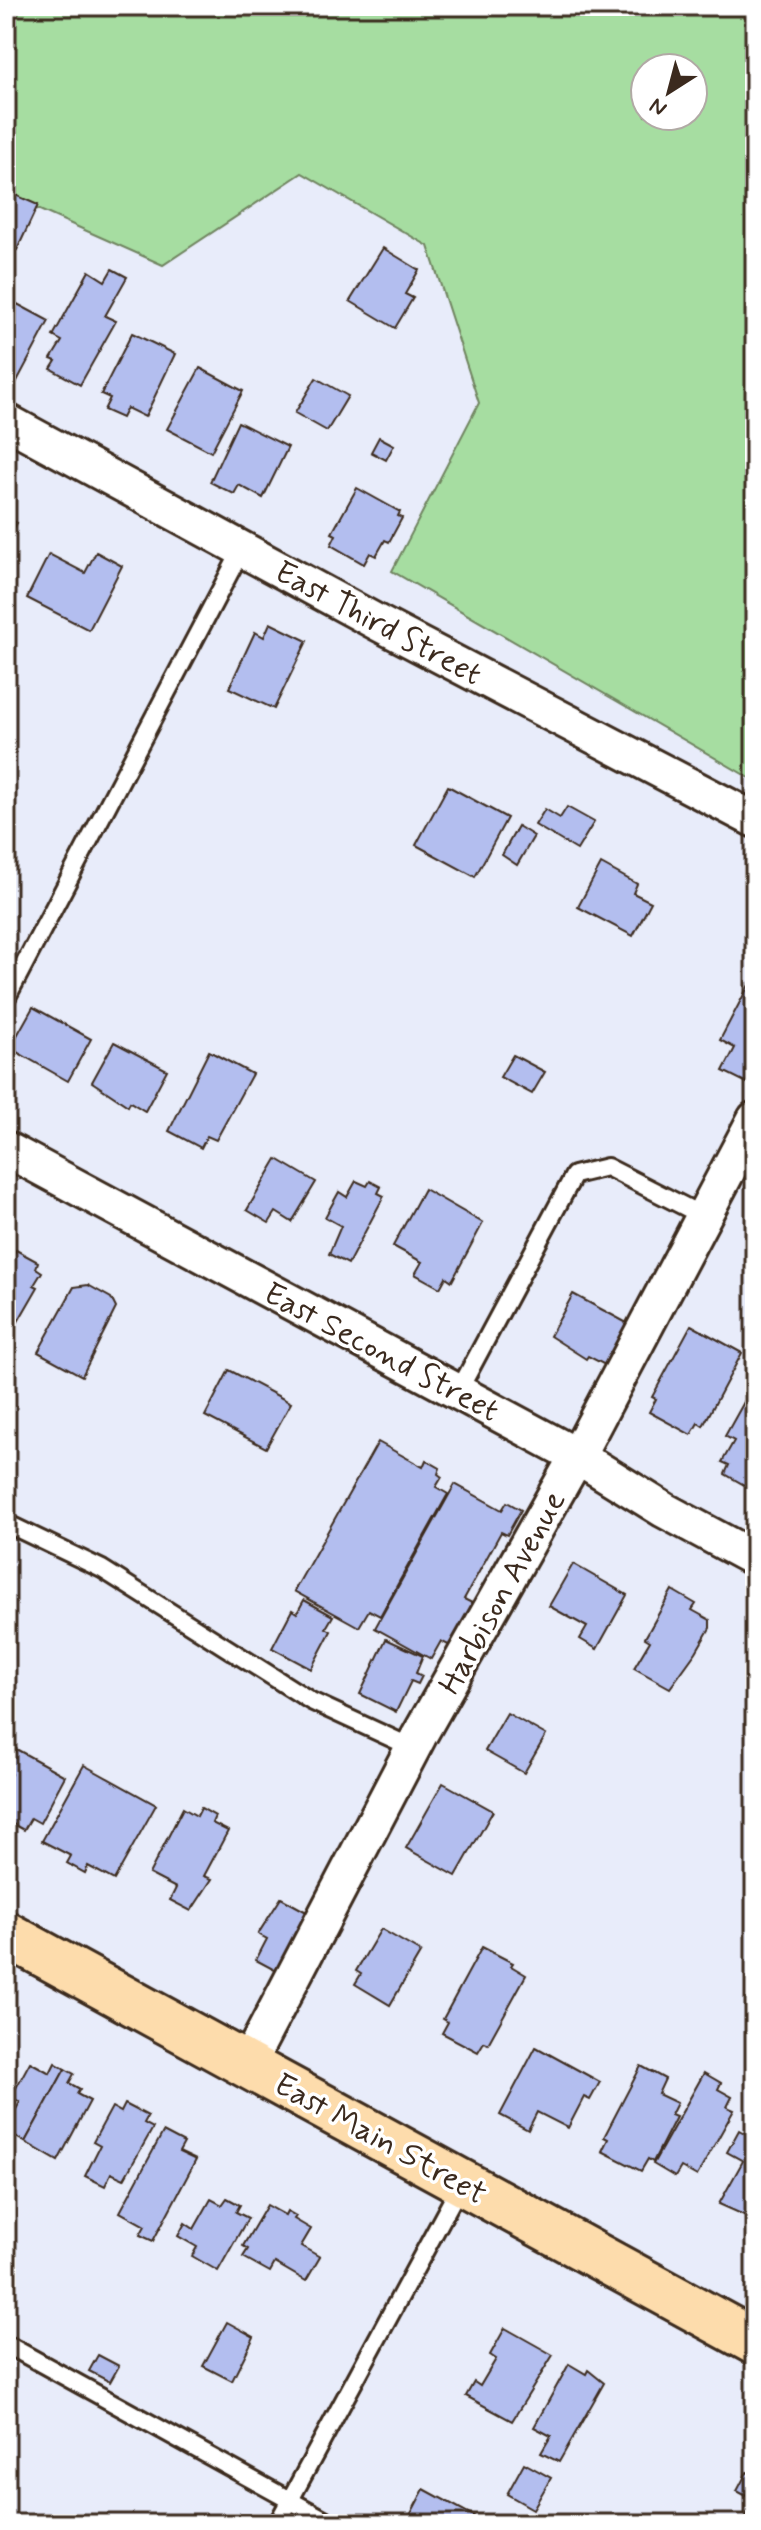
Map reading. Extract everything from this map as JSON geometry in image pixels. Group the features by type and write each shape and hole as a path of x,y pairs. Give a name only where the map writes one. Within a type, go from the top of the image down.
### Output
{"main road":[{"name":"East Main Street","path":"6,1934 755,2342"}],"street":[{"name":"East Third Street","path":"6,421 755,820"},
{"name":"Harbison Avenue","path":"247,2065 413,1748 577,1456 755,1119"},
{"name":"East Second Street","path":"6,1149 577,1456 664,1510 755,1559"}],"lane":[{"path":"6,999 242,549"},
{"path":"458,1392 574,1175 607,1167 703,1216"},
{"path":"6,1523 102,1569 311,1701 413,1748"},
{"path":"277,2524 462,2182"},
{"path":"6,2344 333,2524"}],"green space":[{"path":"6,6 755,6 755,781 392,571 479,403 428,246 302,173 163,265 6,195"}],"building":[{"path":"13,194 38,205 17,250 6,245 6,209"},
{"path":"383,248 419,270 405,294 413,298 395,328 350,301"},
{"path":"112,269 127,277 105,316 116,321 80,385 51,369 56,361 51,359 62,341 53,336 89,271 105,281"},
{"path":"6,298 49,321 15,385 6,380"},
{"path":"132,333 175,354 145,417 127,408 122,418 104,410 110,398 101,394"},
{"path":"200,368 243,391 211,452 167,429"},
{"path":"316,378 348,396 327,431 295,413"},
{"path":"238,422 288,447 263,498 239,485 234,494 210,482"},
{"path":"379,437 394,445 386,460 371,452"},
{"path":"357,488 400,512 398,516 402,518 389,542 385,540 376,556 370,553 364,564 331,545 336,535 332,533"},
{"path":"6,517 17,523 6,542"},
{"path":"96,552 122,566 89,630 27,598 49,554 85,573"},
{"path":"270,623 307,641 274,709 229,688 255,632 264,637"},
{"path":"448,786 507,818 475,877 416,845"},
{"path":"567,807 594,822 577,850 535,825 545,809 560,818"},
{"path":"518,826 534,836 517,865 502,855"},
{"path":"601,864 637,884 633,893 651,902 633,936 578,907"},
{"path":"751,981 755,984 753,1086 723,1071 735,1048 720,1040"},
{"path":"33,1007 91,1039 68,1081 10,1048"},
{"path":"114,1042 167,1070 145,1111 130,1102 128,1106 92,1082"},
{"path":"209,1051 252,1074 216,1140 207,1136 201,1148 169,1131"},
{"path":"513,1055 545,1072 532,1094 500,1077"},
{"path":"277,1159 316,1182 292,1222 276,1212 269,1223 247,1210"},
{"path":"356,1181 367,1186 370,1181 381,1187 378,1193 384,1196 348,1264 329,1254 341,1226 325,1217 339,1192 347,1197"},
{"path":"424,1189 483,1223 452,1281 446,1277 440,1288 415,1274 422,1262 393,1246"},
{"path":"16,1250 38,1262 36,1268 42,1272 34,1285 38,1287 16,1325 6,1319 6,1266"},
{"path":"88,1285 111,1298 116,1308 82,1376 38,1352 74,1287"},
{"path":"573,1294 627,1323 605,1365 588,1356 586,1359 550,1336"},
{"path":"691,1325 742,1353 703,1426 698,1423 691,1435 649,1412 656,1399 652,1397"},
{"path":"229,1370 291,1403 266,1448 205,1416"},
{"path":"754,1384 755,1491 725,1474 729,1465 722,1462 734,1441 725,1436"},
{"path":"378,1442 423,1467 426,1460 440,1468 438,1474 442,1477 436,1487 448,1494 380,1616 369,1610 359,1627 294,1591"},
{"path":"455,1484 502,1510 507,1502 521,1510 507,1535 501,1532 464,1599 476,1605 452,1647 441,1641 431,1659 375,1628"},
{"path":"573,1564 627,1595 597,1649 580,1639 587,1627 549,1606"},
{"path":"672,1590 696,1604 692,1610 710,1620 710,1628 670,1688 634,1668 650,1641 645,1638"},
{"path":"304,1600 333,1616 326,1628 331,1631 311,1669 272,1648 292,1610 297,1613"},
{"path":"386,1639 423,1656 416,1673 422,1676 418,1684 411,1681 396,1712 360,1694"},
{"path":"507,1713 546,1735 524,1773 485,1751"},
{"path":"16,1749 65,1776 40,1823 31,1818 24,1830 6,1820 6,1782 11,1774 6,1767"},
{"path":"84,1765 156,1805 114,1880 88,1866 85,1873 67,1863 71,1856 42,1841"},
{"path":"443,1783 493,1811 456,1876 406,1848"},
{"path":"183,1808 197,1816 201,1808 215,1816 212,1823 228,1831 204,1876 212,1879 191,1911 170,1900 176,1888 149,1874"},
{"path":"281,1898 314,1916 282,1974 256,1960 267,1939 258,1934"},
{"path":"381,1929 421,1952 390,2005 355,1984 361,1974 356,1971"},
{"path":"482,1947 513,1963 511,1966 526,1975 488,2044 484,2042 478,2052 442,2033 448,2022 443,2019"},
{"path":"536,2047 600,2082 590,2100 584,2097 568,2128 537,2112 528,2130 500,2115"},
{"path":"30,2062 50,2073 55,2063 65,2069 25,2142 6,2132 6,2128 20,2102 11,2097"},
{"path":"641,2066 665,2079 658,2094 677,2103 671,2115 676,2117 653,2162 648,2159 641,2171 602,2151 608,2139 604,2137"},
{"path":"65,2069 74,2074 69,2083 80,2089 77,2094 90,2101 58,2161 25,2142"},
{"path":"704,2073 721,2083 718,2089 732,2097 727,2107 734,2110 697,2176 681,2167 675,2177 653,2164"},
{"path":"125,2104 148,2116 144,2123 153,2128 124,2179 111,2173 105,2186 85,2176 100,2146 93,2142 112,2107 121,2112"},
{"path":"739,2130 755,2139 755,2220 719,2204 743,2161 727,2152"},
{"path":"163,2132 184,2143 179,2152 196,2160 153,2241 140,2235 145,2226 120,2212"},
{"path":"227,2198 240,2205 236,2212 248,2218 218,2271 192,2256 197,2247 178,2236 185,2223 194,2229 211,2199 222,2205"},
{"path":"267,2205 285,2215 287,2211 311,2229 301,2246 320,2257 306,2281 275,2263 270,2272 243,2257 248,2249 243,2246"},
{"path":"227,2322 254,2337 232,2381 203,2366"},
{"path":"505,2328 553,2355 512,2421 466,2396 474,2382 480,2386 496,2359 490,2355"},
{"path":"98,2355 119,2366 110,2382 89,2371"},
{"path":"569,2364 586,2374 588,2370 604,2383 559,2462 541,2453 551,2436 534,2427"},
{"path":"524,2463 551,2478 533,2509 507,2494"},
{"path":"747,2472 755,2476 755,2520 746,2515 754,2500 737,2491"},
{"path":"424,2489 474,2516 469,2524 407,2521"}]}
